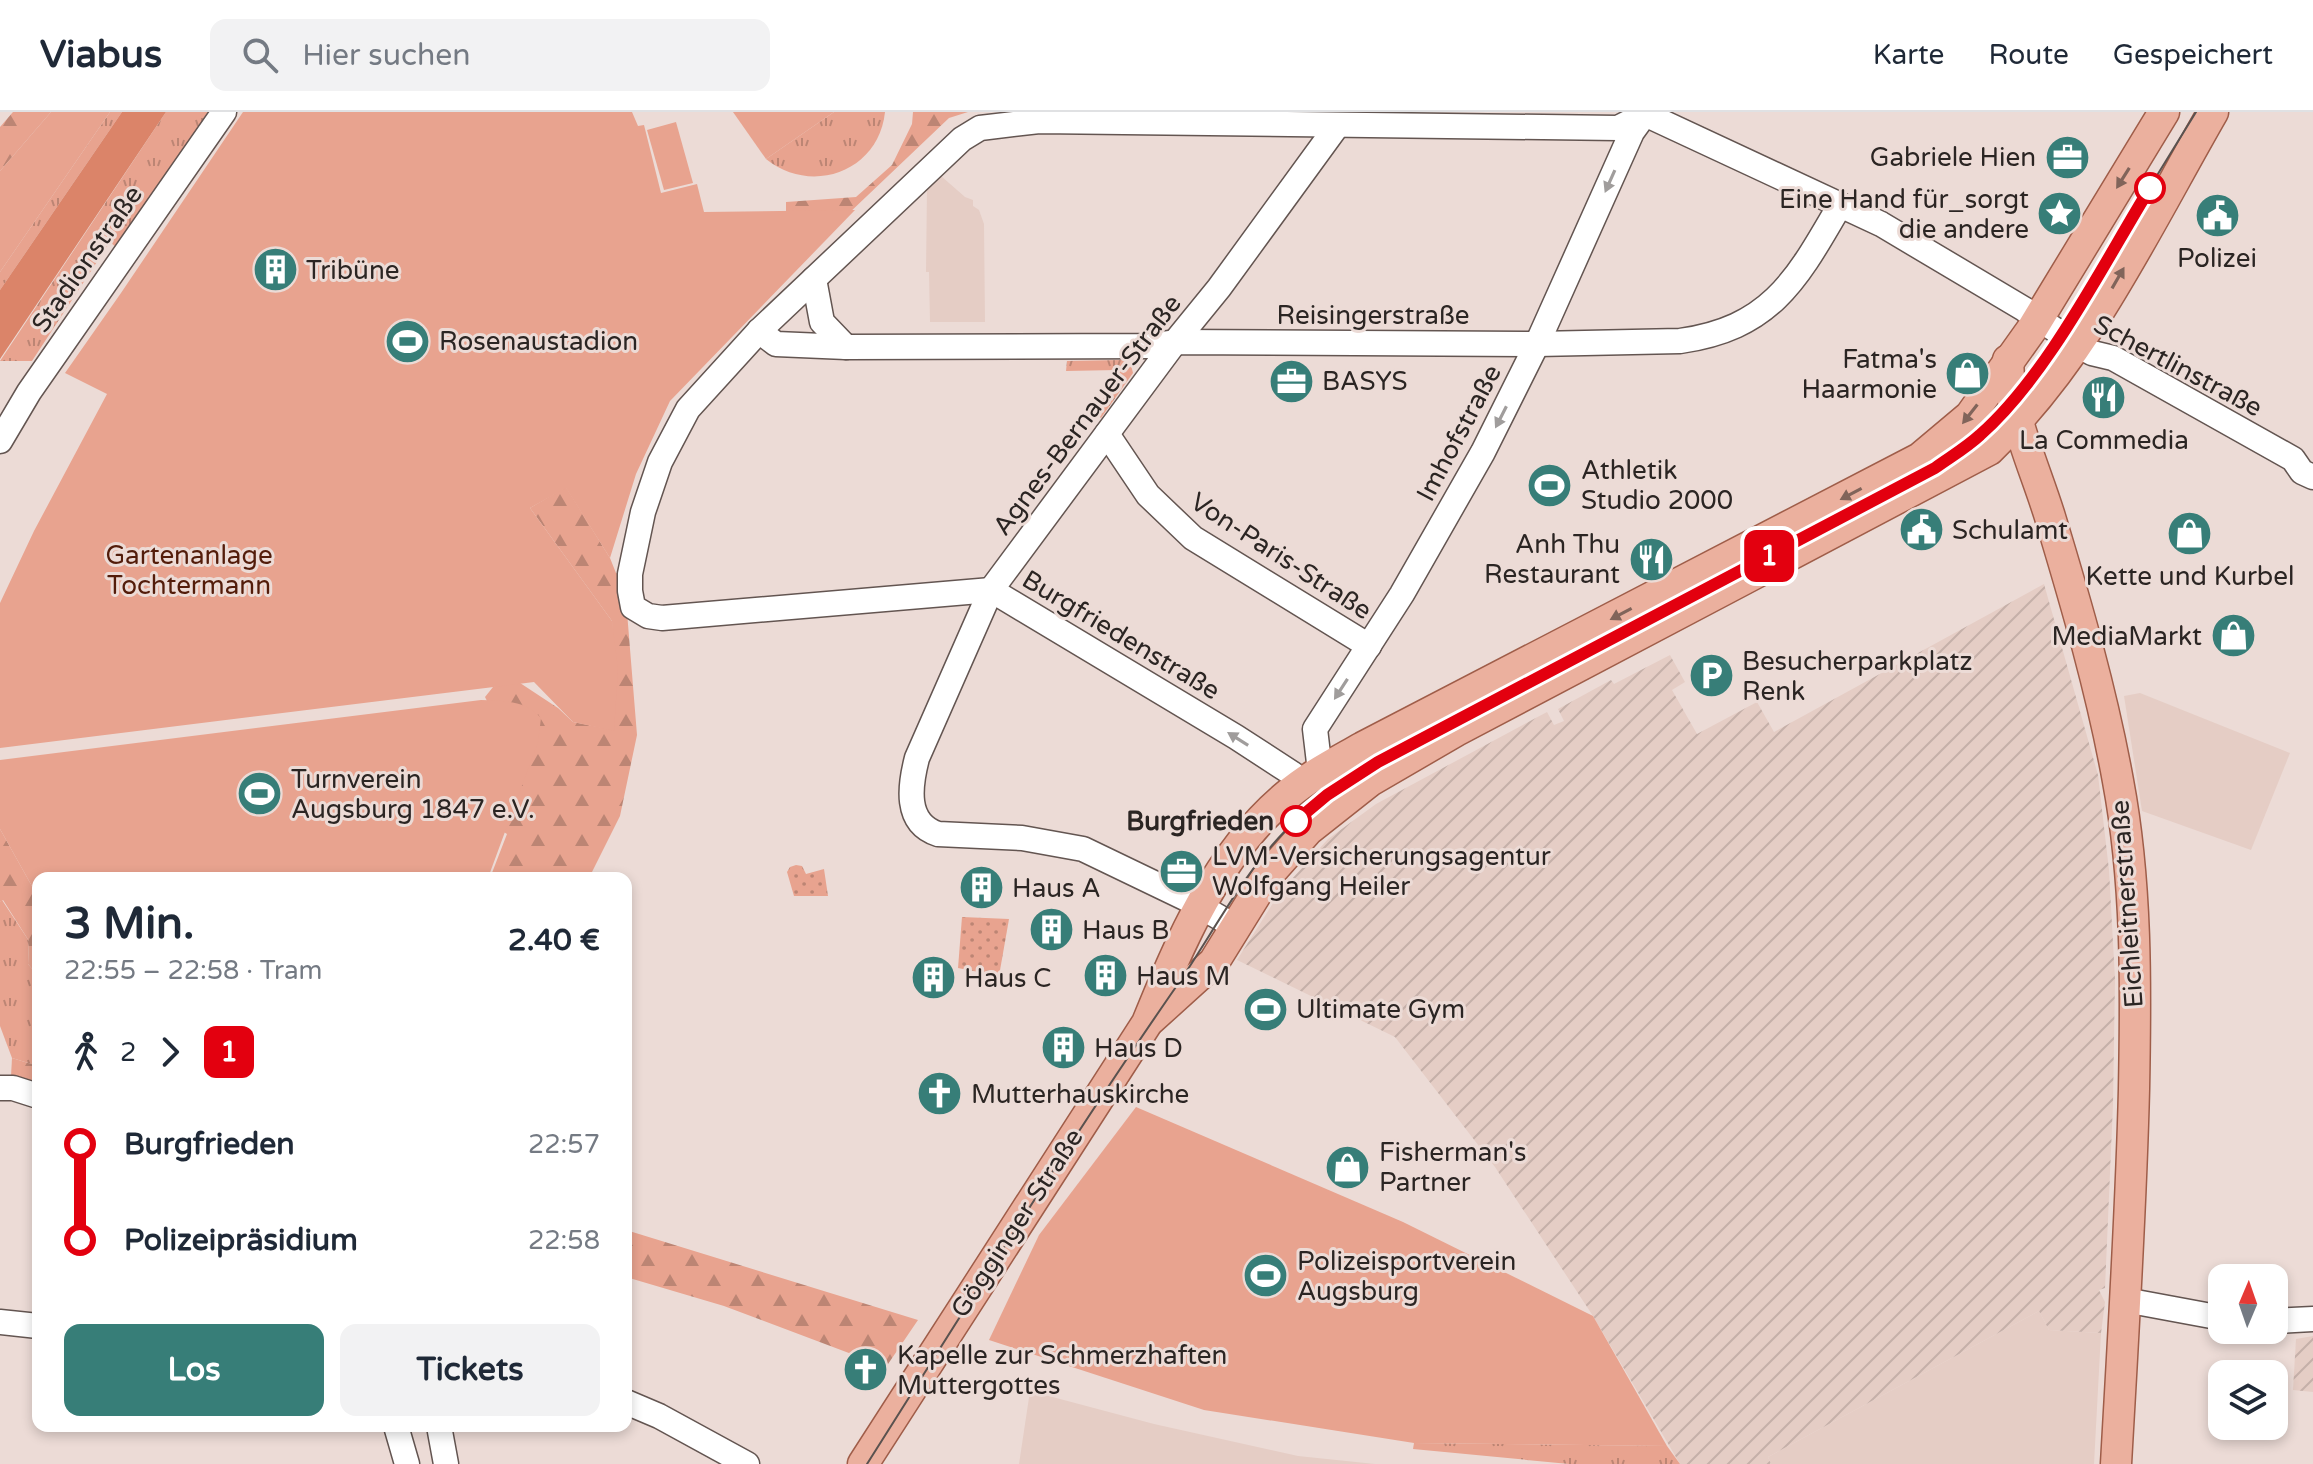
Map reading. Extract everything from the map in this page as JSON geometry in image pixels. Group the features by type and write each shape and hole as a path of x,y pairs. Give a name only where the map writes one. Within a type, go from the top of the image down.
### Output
{"main road":[{"name":"Gögginger Straße","path":"1147,1023 1214,962 1268,875 1308,830 1370,781 1456,731 1982,455 2019,422 2078,345 2213,112"},
{"name":"Gögginger Straße","path":"863,1464 1147,1023 1177,949 1232,855 1262,818 1311,777 1920,458 1970,416 2038,319 2160,113"},
{"name":"Eichleitnerstraße","path":"2008,360 2010,392 2056,537 2118,777 2131,879 2135,979 2132,1167 2116,1464"}],"street":[{"name":"Stadionstraße","path":"0,441 29,392 224,112"},
{"name":"Schertlinstraße","path":"1646,113 1881,224 2092,353 2113,358 2303,460 2302,472 2313,477"},
{"path":"759,331 962,139 980,128 1039,121 1618,128 1646,113"},
{"name":"Imhofstraße","path":"1311,777 1315,729 1369,646 1483,452 1537,344 1632,132 1646,113"},
{"name":"Agnes-Bernauer-Straße","path":"1201,907 1132,871 1072,846 1022,838 938,834 927,830 919,823 911,797 911,780 917,758 991,590 1337,126"},
{"name":"Reisingerstraße","path":"759,331 776,344 846,347 1149,346 1175,342 1537,344 1680,341 1702,338 1763,310 1786,290 1802,270 1840,205"},
{"path":"814,279 822,322 846,347"},
{"name":"Burgfriedenstraße","path":"759,331 688,409 656,473 632,561 630,591 633,607 657,618 991,590 1293,774 1311,777"},
{"name":"Von-Paris-Straße","path":"1107,434 1148,495 1193,538 1369,646"},
{"path":"1201,907 1236,927"},
{"path":"0,1088 13,1088 32,1094"},
{"path":"2125,1300 2208,1315"},
{"path":"2288,1320 2313,1319"},
{"path":"0,1322 32,1325"},
{"path":"632,1405 747,1464"},
{"path":"398,1432 407,1464"},
{"path":"440,1432 446,1464"}],"shaded area":[{"path":"122,112 166,112 0,359 0,290"},
{"path":"941,176 973,200 973,206 979,210 984,224 985,322 930,322 929,272 926,272 927,189"},
{"path":"2044,584 2098,775 2109,870 2115,979 2113,1104 2105,1288 2099,1290 2105,1302 2101,1333 2049,1330 2039,1311 1768,1457 1771,1464 1680,1464 1593,1316 1495,1167 1395,1037 1237,960 1280,892 1328,839 1376,804 1547,712 1554,725 1564,721 1558,709 1611,680 1614,684 1670,655 1685,682 1672,690 1697,734 1757,702 1774,732"},
{"path":"2140,693 2290,753 2251,850 2142,811 2124,696"},
{"path":"2039,1311 2049,1330 2101,1333 2094,1464 1771,1464 1768,1457"},
{"path":"2313,1336 2313,1392 2293,1390 2296,1339"},
{"path":"1030,1391 1154,1424 1298,1456 1375,1464 1019,1464"}],"green space":[{"path":"13,112 51,112 0,171 0,127"},
{"path":"51,112 110,112 0,272 0,171"},
{"path":"110,112 122,112 0,290 0,272"},
{"path":"166,112 224,112 124,254 110,242 32,361 0,361"},
{"name":"Gartenanlage Tochtermann","path":"243,112 632,112 638,126 644,125 661,193 697,184 704,212 855,210 670,401 636,474 610,558 566,488 530,508 612,621 618,669 614,731 573,722 534,682 0,748 0,603 34,531 107,394 65,373"},
{"path":"733,112 834,112 766,159"},
{"path":"834,112 885,112 880,132 857,163 840,172 803,176 784,170 766,159"},
{"path":"913,112 968,112 949,118 826,235 786,211 786,202 856,197 892,165 912,124"},
{"path":"676,122 693,183 664,190 647,130"},
{"path":"1122,360 1131,365 1133,373 1101,418 1093,412 1121,375 1117,370 1066,371 1067,361"},
{"path":"566,487 616,573 624,575 637,735 620,816 592,872 492,872 507,834 494,826 496,719 485,697 493,687 514,679 558,708 573,722 614,730 612,621 530,508"},
{"name":"Turnverein Augsburg 1847 e.V.","path":"481,700 521,705 541,718 538,742 490,872 32,872 32,886 0,829 0,760"},
{"path":"0,829 32,886 32,969 28,964 29,941 3,900 0,902"},
{"path":"796,865 802,866 806,874 824,869 828,896 794,896 787,872"},
{"path":"2,900 29,941 32,1064 12,1058 0,1026"},
{"path":"962,917 1009,919 999,976 958,968"},
{"path":"12,1058 32,1064 32,1082 11,1076"},
{"name":"Polizeisportverein Augsburg","path":"1136,1107 1403,1222 1593,1316 1667,1446 1414,1443 1204,1410 989,1340 1039,1235"},
{"path":"632,1232 918,1320 886,1367 724,1306 632,1279"},
{"path":"1414,1443 1667,1446 1680,1464 1569,1464 1413,1449"}],"tram line":[{"path":"867,1464 1020,1222 1242,885 1286,830 1319,802 1378,762 1935,468 1965,445 2003,411 2038,369 2196,112"},
{"name":"1","path":"1296,821 1327,795 1378,762 1935,468 1981,435 2038,369 2150,188"}],"place":[{"name":"Gabriele Hien","path":"2067,157"},
{"name":"Eine Hand für_sorgt die andere","path":"2060,214"},
{"name":"Polizei","path":"2217,215"},
{"name":"Tribüne","path":"275,270"},
{"name":"Rosenaustadion","path":"408,341"},
{"name":"Fatma's Haarmonie","path":"1968,374"},
{"name":"BASYS","path":"1291,381"},
{"name":"La Commedia","path":"2104,397"},
{"name":"Athletik Studio 2000","path":"1550,485"},
{"name":"Schulamt","path":"1921,530"},
{"name":"Kette und Kurbel","path":"2190,533"},
{"name":"Anh Thu Restaurant","path":"1651,559"},
{"name":"MediaMarkt","path":"2233,636"},
{"name":"Besucherparkplatz Renk","path":"1711,676"},
{"name":"Turnverein Augsburg 1847 e.V.","path":"260,794"},
{"name":"Burgfrieden","path":"1296,821"},
{"name":"LVM-Versicherungsagentur Wolfgang Heiler","path":"1181,871"},
{"name":"Haus A","path":"981,888"},
{"name":"Haus B","path":"1051,930"},
{"name":"Haus M","path":"1105,976"},
{"name":"Haus C","path":"933,978"},
{"name":"Ultimate Gym","path":"1265,1009"},
{"name":"Haus D","path":"1063,1048"},
{"name":"Mutterhauskirche","path":"940,1094"},
{"name":"Fisherman's Partner","path":"1348,1167"},
{"name":"Polizeisportverein Augsburg","path":"1266,1276"},
{"name":"Kapelle zur Schmerzhaften Muttergottes","path":"866,1370"}]}
